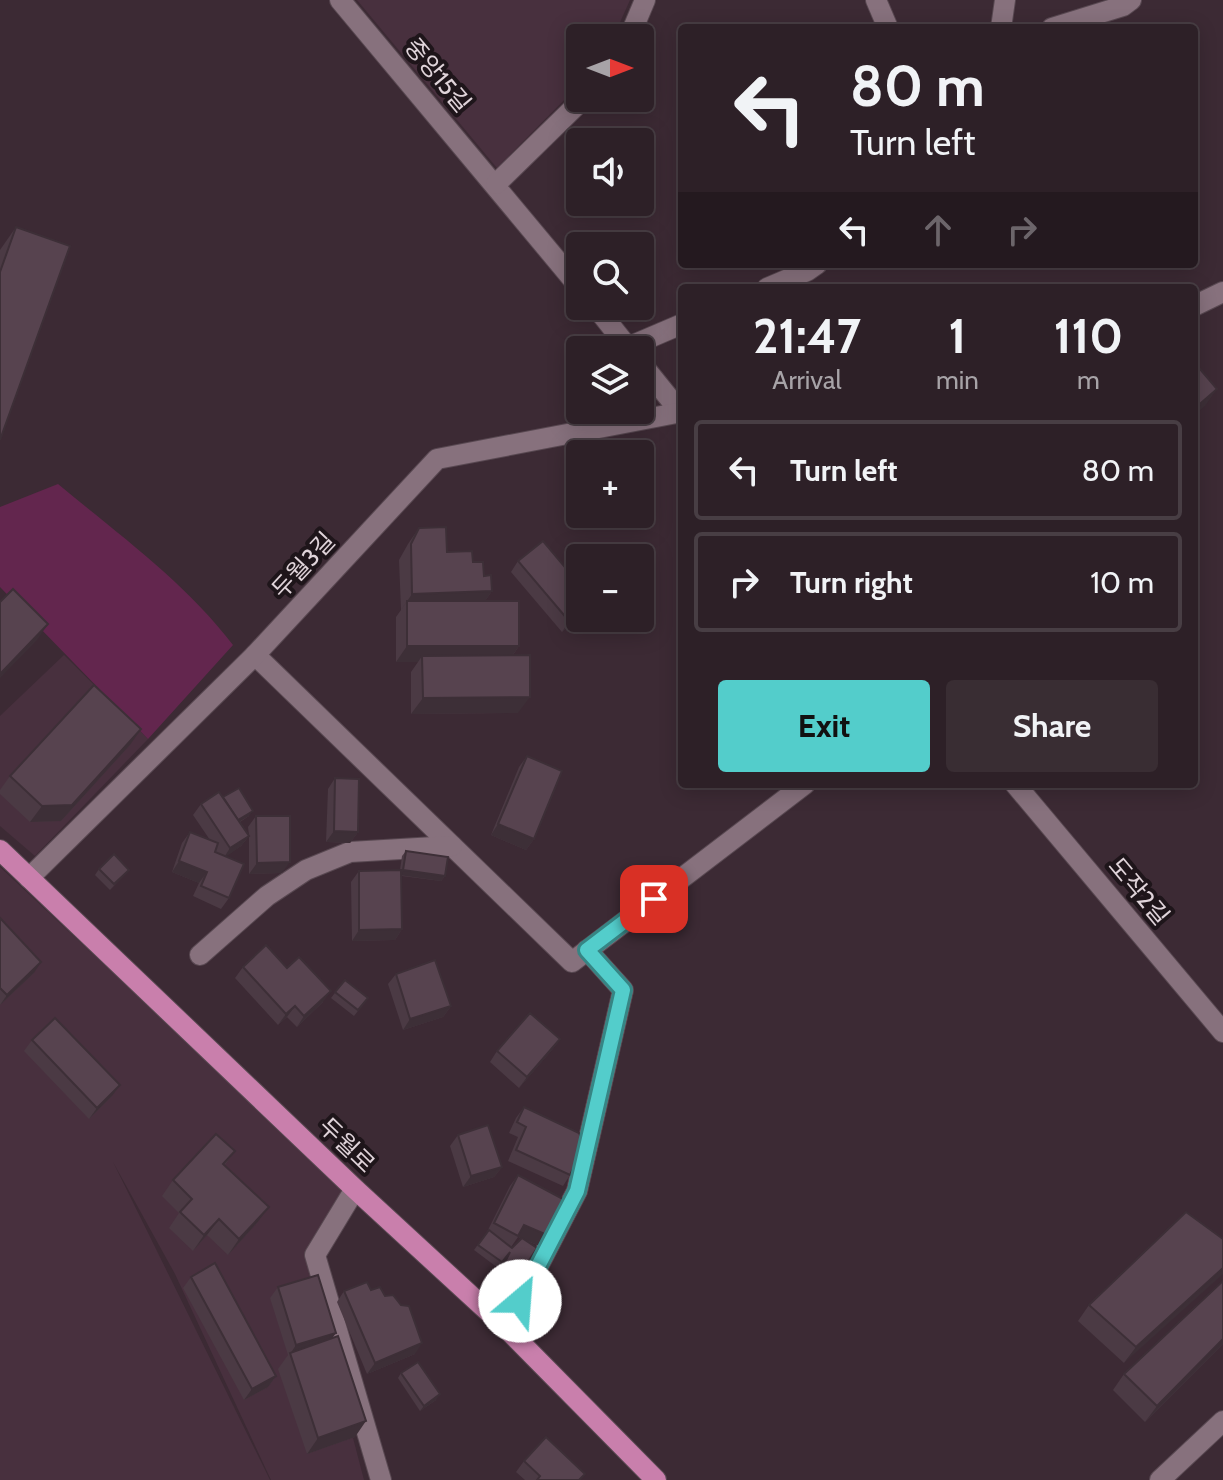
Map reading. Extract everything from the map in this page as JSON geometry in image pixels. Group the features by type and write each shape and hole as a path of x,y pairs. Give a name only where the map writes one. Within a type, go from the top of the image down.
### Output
{"main road":[{"name":"두월로","path":"0,850 355,1189 506,1328 656,1480"}],"street":[{"name":"중앙15길","path":"340,0 566,271"},
{"path":"876,0 886,24"},
{"path":"1002,24 1005,0"},
{"path":"1065,24 1123,6 1131,0"},
{"path":"496,184 570,112"},
{"path":"776,284 811,268"},
{"path":"1198,304 1223,292"},
{"path":"606,320 619,336"},
{"path":"654,341 678,326"},
{"path":"654,379 678,408"},
{"name":"두월3길","path":"29,878 255,655 437,459 678,414"},
{"path":"255,655 572,962 800,788"},
{"name":"도작2길","path":"1018,788 1223,1032"},
{"path":"200,955 267,896 306,870 350,852 452,846"},
{"path":"506,1328 577,1191 623,990 587,950"},
{"path":"355,1189 315,1255 381,1480"},
{"path":"1160,1480 1223,1421"}],"shaded area":[{"path":"357,0 630,0 619,24 566,24 566,98 497,168"},
{"path":"58,484 194,600 233,645 148,739 0,587 0,507"},
{"path":"64,655 148,739 35,856 0,826 0,716"},
{"path":"0,867 344,1189 305,1254 364,1480 271,1480 175,1274 113,1162 270,1480 0,1480"}],"building":[{"path":"16,227 70,246 0,440 0,272"},
{"path":"1198,367 1217,389 1198,406"},
{"path":"446,527 447,552 472,551 473,562 483,562 484,576 491,575 492,591 412,594 411,544 419,528"},
{"path":"543,541 566,568 566,617 518,561"},
{"path":"13,589 48,624 0,674 0,602"},
{"path":"407,601 519,601 519,646 407,646"},
{"path":"530,655 530,697 423,698 422,656"},
{"path":"94,685 141,729 72,805 42,806 10,776"},
{"path":"527,756 562,771 534,839 498,824"},
{"path":"335,778 359,779 358,832 334,831"},
{"path":"239,788 253,811 238,820 223,797"},
{"path":"219,792 249,836 230,848 201,804"},
{"path":"256,816 290,816 290,862 257,863"},
{"path":"190,832 218,843 215,852 244,864 229,898 201,886 207,872 179,861"},
{"path":"406,851 448,857 445,876 403,870"},
{"path":"114,854 129,870 114,884 99,869"},
{"path":"401,870 402,929 359,930 359,871"},
{"path":"0,918 41,962 7,995 0,988"},
{"path":"266,945 287,968 299,957 331,991 304,1016 295,1006 286,1014 243,967"},
{"path":"435,960 451,1006 410,1019 396,974"},
{"path":"345,980 368,998 358,1010 335,992"},
{"path":"530,1013 560,1039 527,1077 497,1051"},
{"path":"55,1018 120,1085 97,1108 32,1040"},
{"path":"524,1107 579,1133 585,1145 570,1175 516,1150 526,1127 517,1122"},
{"path":"488,1125 502,1167 471,1176 458,1135"},
{"path":"216,1134 235,1151 223,1164 269,1207 239,1239 219,1219 204,1235 180,1212 192,1199 173,1180"},
{"path":"518,1175 563,1199 547,1235 524,1225 518,1236 494,1223"},
{"path":"1186,1212 1223,1239 1223,1268 1136,1347 1089,1305"},
{"path":"489,1230 512,1248 522,1238 537,1248 519,1276 503,1266 510,1252 502,1262 478,1245"},
{"path":"215,1263 276,1376 252,1389 191,1277"},
{"path":"318,1275 336,1333 296,1345 278,1287"},
{"path":"1223,1281 1223,1339 1157,1406 1124,1374"},
{"path":"367,1282 371,1290 380,1287 385,1296 393,1295 401,1305 409,1306 422,1343 375,1363 344,1291"},
{"path":"338,1336 366,1421 318,1438 290,1353"},
{"path":"418,1362 440,1394 424,1406 401,1373"},
{"path":"546,1437 585,1474 579,1480 537,1480 540,1476 524,1461"}],"route":[{"path":"520,1301 577,1191 623,990 587,950 654,899"}]}
